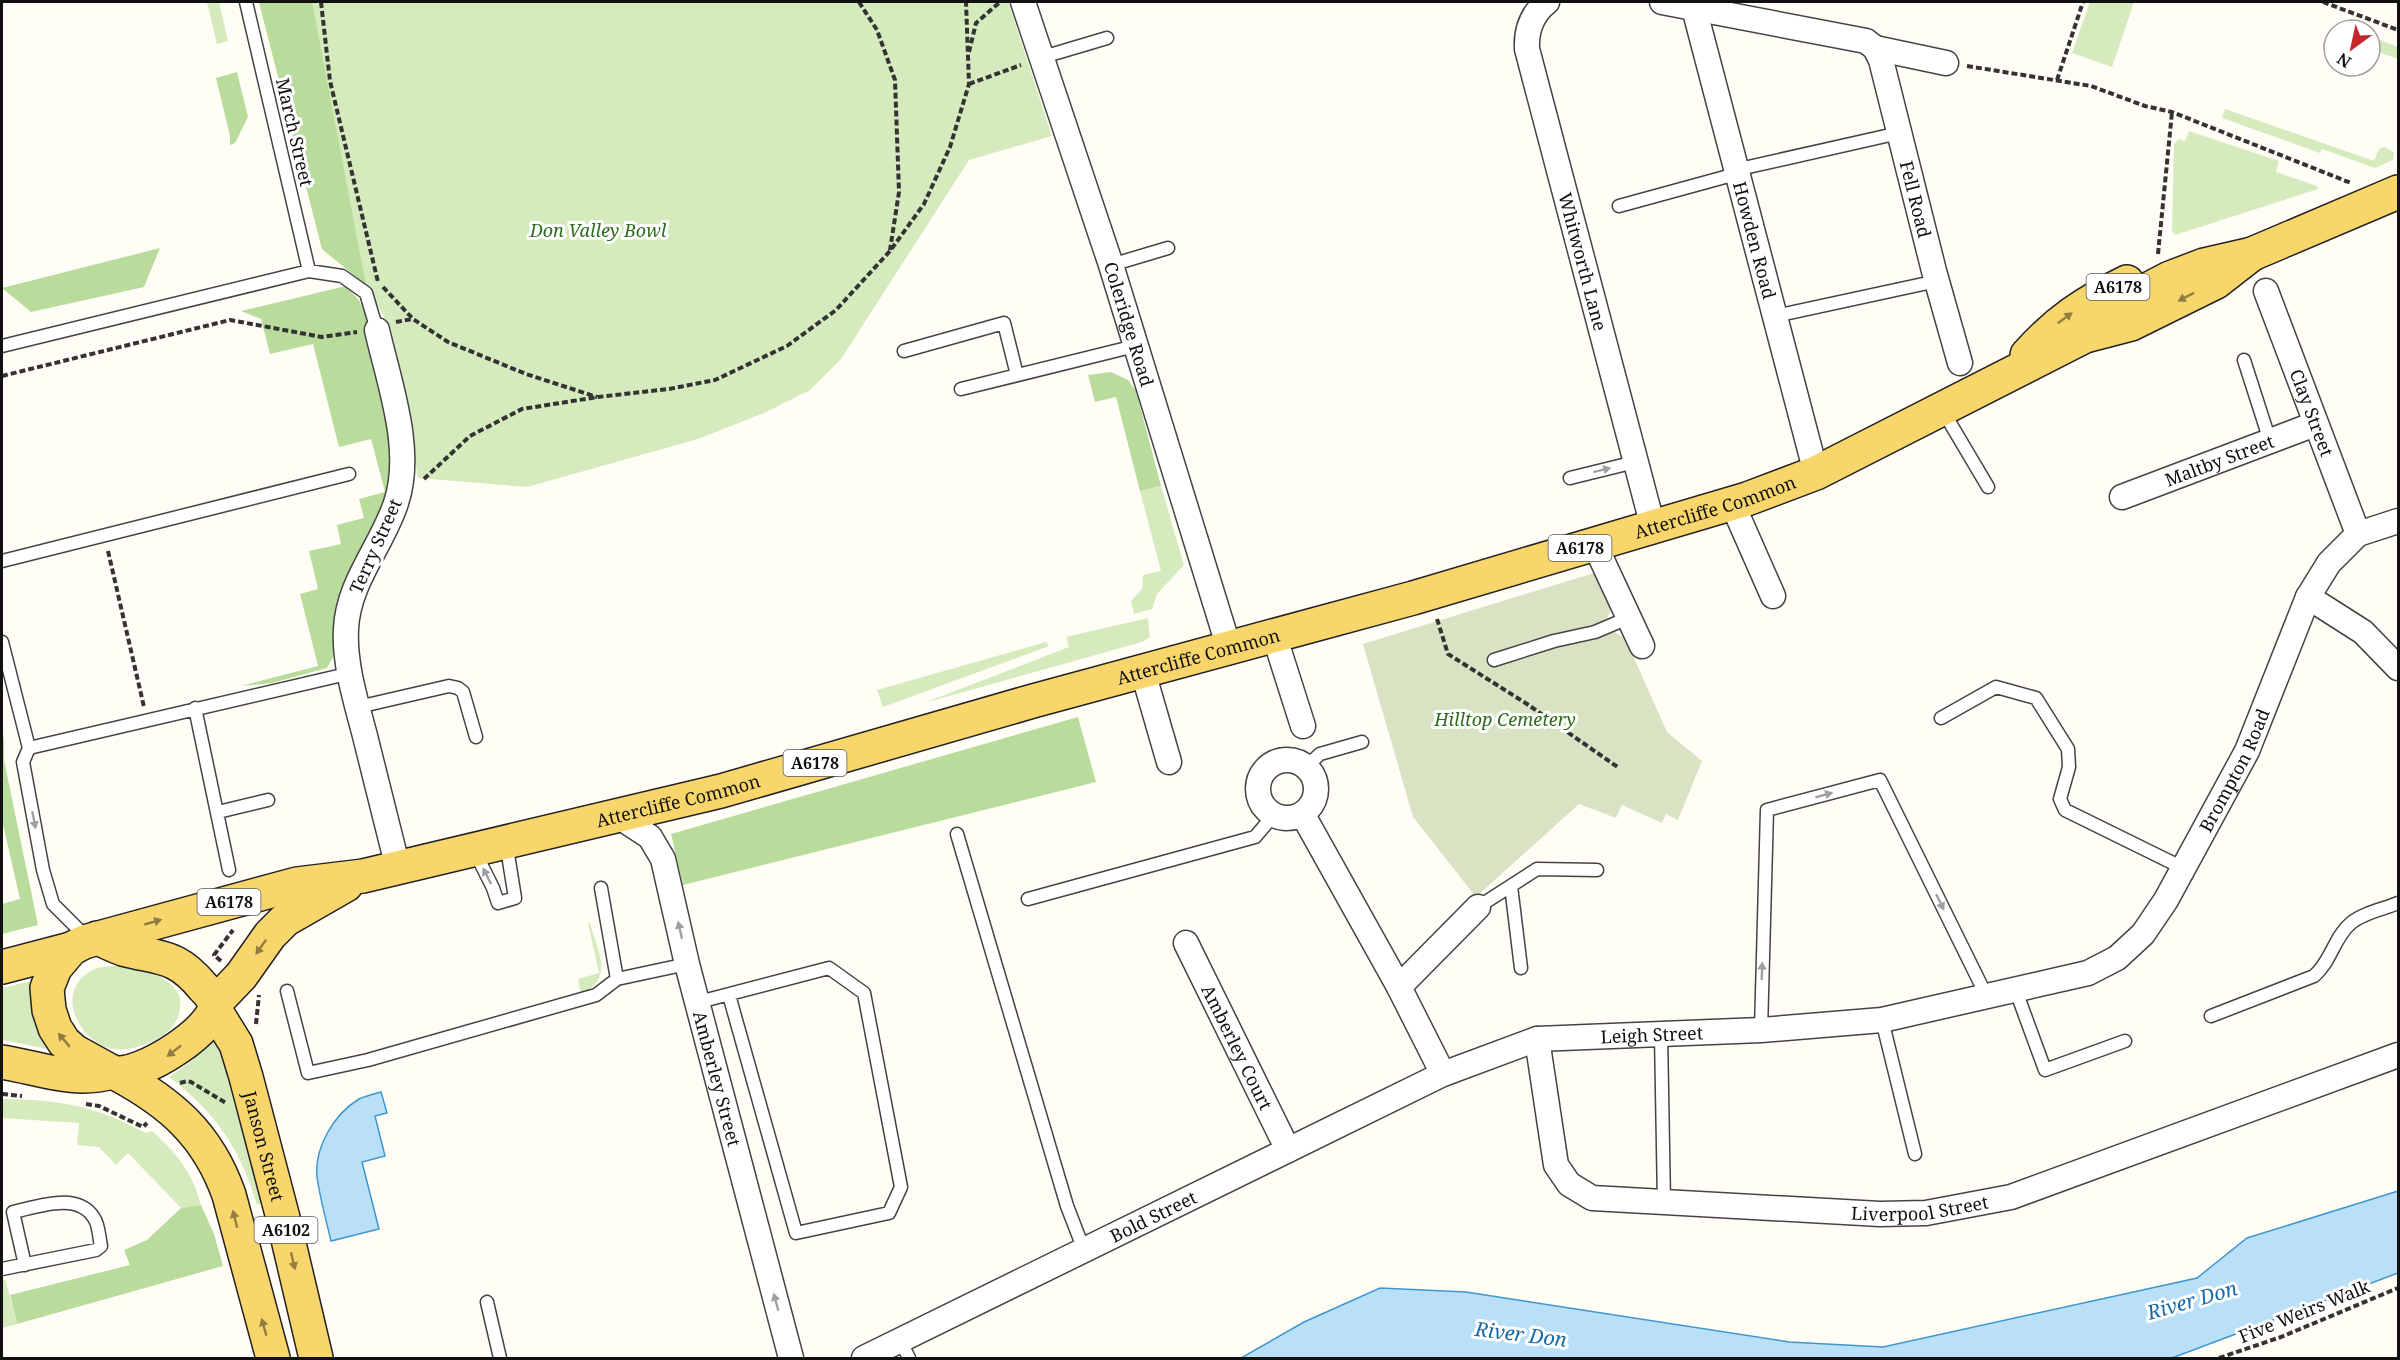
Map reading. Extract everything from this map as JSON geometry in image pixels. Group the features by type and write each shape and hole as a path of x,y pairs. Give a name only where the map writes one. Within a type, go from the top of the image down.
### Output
{"main road":[{"name":"Attercliffe Common","path":"2,967 84,943 231,886 297,884 363,876 721,791 1429,593 1732,503 1816,473 2085,336 2120,304 2170,278 2204,265 2252,254 2385,197"},
{"name":"Attercliffe Common","path":"2009,374 2051,329 2078,309 2111,290 2164,265 2201,253 2252,254"},
{"name":"Attercliffe Common","path":"215,1007 241,976 270,935 285,920 363,876"},
{"path":"115,1073 74,1051 55,1028 49,1010 47,988 56,968 84,943 169,958 195,977 215,1007"},
{"name":"A6178","path":"2,1062 61,1075 93,1077 144,1068 166,1057 198,1030 215,1007"},
{"name":"Janson Street","path":"215,1007 236,1044 283,1218 316,1359"},
{"name":"A6102","path":"115,1073 165,1103 191,1128 209,1150 220,1170 229,1195 273,1359"}],"street":[{"name":"Coleridge Road","path":"1023,2 1111,265 1229,648"},
{"name":"Whitworth Lane","path":"1547,2 1532,20 1526,35 1527,49 1653,527"},
{"path":"1662,2 1946,63"},
{"name":"Howden Road","path":"1694,8 1816,473"},
{"name":"Fell Road","path":"1870,45 1881,60 1960,363"},
{"name":"Clay Street","path":"2266,291 2358,534"},
{"name":"Terry Street","path":"377,330 401,439 403,477 386,529 351,597 346,628 351,673 358,707 398,868"},
{"name":"Maltby Street","path":"2122,496 2315,424"},
{"path":"1732,503 1773,596"},
{"path":"2358,534 2398,520"},
{"name":"Brompton Road","path":"2143,934 2166,900 2247,751 2308,597 2329,563 2358,534"},
{"path":"1594,543 1642,646"},
{"path":"2308,597 2362,632 2398,668"},
{"path":"1274,635 1303,726"},
{"path":"1143,672 1169,762"},
{"path":"1279,761 1298,762 1306,767 1316,782 1314,801 1303,814 1293,818 1273,816 1260,801 1259,781 1263,772 1279,761"},
{"path":"1303,814 1399,987 1443,1074"},
{"name":"Amberley Street","path":"618,816 650,837 663,859 687,964 699,1002 791,1359"},
{"path":"1399,987 1478,907"},
{"name":"Leigh Street","path":"1443,1074 1537,1039 1761,1030 1882,1020 2088,973 2117,957 2143,934"},
{"name":"Amberley Court","path":"1186,943 1288,1150"},
{"name":"Liverpool Street","path":"1537,1039 1556,1165 1569,1184 1592,1198 1903,1214 1926,1213 2011,1197 2398,1055"},
{"name":"Bold Street","path":"864,1359 905,1349 1084,1250 1443,1074"}],"lane":[{"name":"March Street","path":"246,2 309,271"},
{"path":"1043,57 1107,38"},
{"path":"1619,206 1736,172 1899,133"},
{"path":"1111,265 1168,248"},
{"path":"2,346 309,271 342,276 366,293 377,330"},
{"path":"1775,316 1937,281"},
{"path":"904,351 1004,322 1017,375"},
{"path":"961,389 1135,346"},
{"path":"2244,360 2270,441"},
{"path":"1942,408 1988,488"},
{"path":"1570,478 1635,462"},
{"path":"2,561 350,474"},
{"path":"1494,660 1554,641 1595,633 1628,618"},
{"path":"2,642 29,748 23,762 53,904 78,929 84,943"},
{"path":"29,748 351,673"},
{"path":"358,707 449,686 458,688 463,692 476,737"},
{"path":"1941,718 1996,687 2036,698 2068,749 2069,767 2060,799 2065,810 2183,868"},
{"path":"195,708 218,812 231,886"},
{"path":"1306,767 1320,754 1362,742"},
{"path":"1761,1030 1767,810 1880,780 1987,997"},
{"path":"218,812 268,800"},
{"path":"1028,899 1256,837 1273,816"},
{"path":"957,834 1067,1206 1084,1250"},
{"path":"474,850 494,888 507,903 505,841"},
{"path":"1478,907 1537,869 1597,870"},
{"path":"1511,886 1521,968"},
{"path":"601,888 617,978"},
{"path":"2211,1016 2314,976 2323,969 2344,931 2352,922 2398,903"},
{"path":"287,991 308,1073 368,1060 596,995 617,978 687,964"},
{"path":"699,1002 829,968 864,993 901,1187 889,1213 796,1233 729,995"},
{"path":"2016,991 2045,1070 2125,1041"},
{"path":"1882,1020 1915,1155"},
{"path":"1661,1034 1664,1203"},
{"path":"2,1269 25,1265 96,1250 101,1246 95,1219 87,1209 73,1203 52,1204 13,1212 25,1265"},
{"path":"487,1302 500,1359"}],"path":[{"path":"321,2 330,81 378,283 413,319 447,342 526,374 598,397"},
{"path":"860,2 877,30 896,80 899,192 890,251"},
{"path":"423,480 470,436 522,409 669,389 715,380 787,346 836,310 890,251 924,204 951,147 969,84 966,2"},
{"path":"968,56 976,23 1000,2"},
{"path":"2057,80 2083,2"},
{"path":"2323,2 2398,30"},
{"path":"969,84 1043,57"},
{"path":"1946,63 2091,86 2145,106 2172,112 2349,180 2385,197"},
{"path":"2158,254 2172,112"},
{"path":"2,376 230,320 322,337 377,330"},
{"path":"105,535 147,720"},
{"path":"1429,593 1448,654 1527,704 1618,768"},
{"path":"231,886 236,926 214,955 241,976"},
{"path":"79,1103 99,1106 143,1127 179,1084 187,1081 227,1103 252,1102"},
{"path":"2,1094 27,1096"},
{"name":"Five Weirs Walk","path":"2219,1359 2281,1337 2398,1288"}],"green space":[{"path":"207,2 219,2 228,41 217,44"},
{"name":"Don Valley Bowl","path":"259,2 1008,2 1052,136 969,160 841,359 810,390 764,413 698,439 527,487 418,478 391,329 366,285 322,249"},
{"path":"259,2 312,2 366,285 322,249"},
{"path":"2090,2 2134,2 2112,67 2072,53"},
{"path":"2382,41 2398,47 2398,59 2382,53"},
{"path":"237,72 248,117 235,143 230,145 230,136 216,78"},
{"path":"2225,109 2374,161 2379,149 2384,147 2394,152 2393,160 2375,168 2322,149 2320,153 2222,118"},
{"path":"2189,131 2279,161 2276,172 2317,186 2318,189 2175,235 2172,231 2174,144 2179,139 2185,141"},
{"path":"160,248 144,287 31,312 2,288"},
{"path":"346,286 359,300 377,339 400,469 338,611 333,657 327,668 272,683 241,686 318,666 300,594 318,589 309,551 341,544 337,525 364,518 359,499 385,492 371,439 339,447 313,344 270,354 261,319 241,311"},
{"path":"1111,372 1128,380 1136,391 1161,486 1140,491 1116,397 1095,402 1088,375"},
{"path":"1161,486 1184,565 1157,594 1152,609 1134,614 1131,601 1142,589 1143,575 1161,571 1140,491"},
{"name":"Hilltop Cemetery","path":"1597,572 1612,607 1607,619 1614,631 1625,638 1667,732 1702,761 1678,820 1666,814 1662,823 1622,805 1616,818 1579,804 1476,897 1413,817 1363,644"},
{"path":"1148,618 1150,637 1142,642 924,703 1069,647 1066,637"},
{"path":"1046,642 1049,646 883,707 877,690"},
{"path":"1078,717 1096,782 683,885 671,834"},
{"path":"2,728 4,760 38,925 2,934 2,904 20,899 2,820"},
{"path":"588,923 590,923 600,954 601,972 598,980 581,995 578,979 599,973"},
{"path":"127,966 153,973 165,980 178,992 180,1006 178,1016 166,1033 135,1048 114,1049 91,1038 82,1028 73,1004 74,991 80,980 95,969"},
{"path":"36,980 53,1050 2,1040 2,988"},
{"path":"213,1041 220,1046 230,1067 262,1203 257,1205 243,1166 225,1134 201,1105 169,1077"},
{"path":"2,1099 72,1105 99,1112 146,1133 152,1131 169,1147 188,1173 201,1205 181,1208 128,1153 116,1165 99,1147 77,1145 79,1123 2,1118"},
{"path":"201,1205 214,1234 223,1266 17,1324 10,1295 130,1265 124,1250 147,1240 181,1208"},
{"path":"5,1279 17,1324 2,1328 2,1280"}],"water":[{"path":"381,1092 387,1113 375,1116 385,1156 362,1162 379,1229 331,1241 317,1177 322,1144 341,1113 350,1105 359,1099"},
{"name":"River Don","path":"2398,1191 2398,1273 2172,1358 1241,1358 1304,1322 1380,1288 1466,1292 1789,1342 1883,1347 2197,1278 2247,1238"}]}
